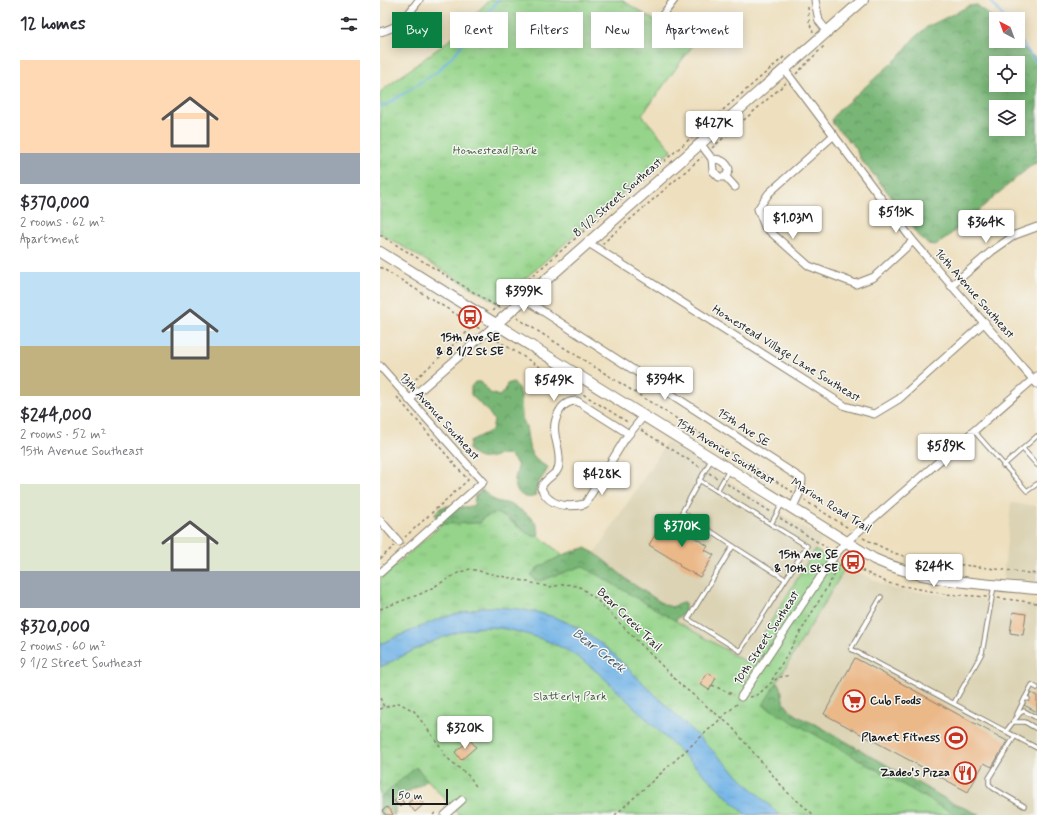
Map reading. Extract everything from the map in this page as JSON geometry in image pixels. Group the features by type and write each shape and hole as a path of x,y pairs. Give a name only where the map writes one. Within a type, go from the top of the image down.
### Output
{"main road":[{"name":"8 1/2 Street Southeast","path":"495,325 863,0"},
{"name":"15th Avenue Southeast","path":"380,252 845,543 874,559 896,568 924,575 994,585 1037,589"}],"street":[{"path":"380,32 393,29 405,18 419,0"},
{"path":"665,12 674,0"},
{"path":"815,0 819,21 827,32"},
{"name":"16th Avenue Southeast","path":"784,69 914,241 951,286 1036,380"},
{"path":"834,135 769,194 758,209 765,227 809,266 856,284 874,277 914,241"},
{"path":"700,143 712,159 712,171 719,177 726,177 736,187"},
{"path":"712,159 721,160 727,164 729,169 726,177"},
{"path":"951,286 992,251 1015,235 1037,227"},
{"name":"Homestead Village Lane Southeast","path":"588,242 845,406 874,414 899,399 984,322"},
{"name":"15th Ave SE","path":"524,299 802,479 799,496 792,509"},
{"name":"8 1/2 Street Southeast","path":"409,400 495,325"},
{"name":"13th Avenue Southeast","path":"380,366 483,482 380,573"},
{"name":"10th Street Southeast","path":"742,697 835,555 845,543 974,431 1036,380"},
{"path":"629,434 577,401 569,401 561,408 555,419 554,428 560,465 556,472 543,481 541,488 544,495 563,507 585,504 629,434 643,417"},
{"path":"380,520 399,542"},
{"path":"445,815 462,800"}],"lane":[{"path":"974,431 1003,466 1028,491 1037,484"},
{"path":"1003,466 1037,436"},
{"path":"1023,449 1037,465"},
{"path":"712,459 704,470 682,512 785,579"},
{"path":"717,491 729,470"},
{"path":"699,480 806,546 740,650 688,619 733,546"},
{"path":"771,524 782,503"},
{"path":"954,703 982,653 994,585"},
{"path":"881,596 851,649 1007,730 1037,748"},
{"path":"1013,722 1032,685 1037,688"},
{"path":"1007,730 1020,713 1024,711 1037,718"},
{"path":"1013,722 1024,722 1037,729"},
{"path":"1015,736 989,778 989,784 993,788 1024,806"}],"path":[{"path":"807,37 814,32 809,22 808,5"},
{"path":"380,236 497,306 789,53"},
{"path":"380,267 474,325 410,384"},
{"name":"Marion Road Trail","path":"516,318 856,532 888,550 914,559 1037,574"},
{"path":"492,337 776,515 827,548 842,562 888,583 945,594 1037,603"},
{"path":"380,558 468,480 396,398"},
{"path":"788,676 782,676 771,682 842,562"},
{"name":"Bear Creek Trail","path":"380,609 423,593 453,575 470,569 550,587 566,584 580,587 616,617 681,685 731,726 787,792 814,815"},
{"path":"712,685 742,697"},
{"path":"380,698 384,707"},
{"path":"380,709 400,703 414,712 440,746 446,757 470,777 477,788"},
{"path":"615,815 722,718"},
{"path":"433,815 436,812"}],"shaded area":[{"path":"667,442 822,539 746,662 584,570"},
{"path":"1011,503 1037,506 1037,581 1003,578"},
{"path":"846,566 893,589 1037,606 1037,815 956,815 762,705"}],"green space":[{"name":"Homestead Park","path":"489,0 622,0 641,12 591,12 591,48 644,48 644,14 652,19 652,48 691,48 642,115 672,150 497,303 380,233 380,92 439,48 442,48 442,46 450,40 450,48 508,48 508,12 477,12"},
{"path":"977,5 989,15 989,48 1022,48 1037,59 1037,163 1033,164 944,240 935,245 928,244 918,236 890,195 859,157 856,148 833,124 832,119 839,110 899,57 914,38 927,27 969,6"},
{"path":"475,382 481,382 490,393 499,396 505,391 507,384 513,382 517,386 521,394 522,417 526,427 530,451 536,459 548,467 537,486 535,496 528,497 518,492 515,484 517,463 511,456 499,455 483,458 474,455 469,449 470,441 492,430 494,420 487,410 471,395 471,387"},
{"path":"482,490 494,500 507,503 529,516 537,526 539,531 538,536 535,537 528,534 506,516 473,525 439,524 435,514 439,510 448,506 463,507 474,505 475,496"},
{"name":"Slatterly Park","path":"495,513 506,518 535,537 538,536 563,555 537,568 531,575 535,580 540,581 582,566 746,662 815,550 846,567 763,705 956,815 459,815 416,767 380,798 380,579 442,524 480,523 483,518"},
{"path":"585,548 595,553 630,582 665,605 672,607 685,602 685,612 672,623 535,580 531,575 549,561"},
{"path":"779,683 784,702 790,710 798,716 817,725 949,801 980,815 826,815 747,707 772,684"},
{"path":"412,759 430,777 398,799 394,815 380,815 380,788"}],"water":[{"name":"Bear Creek","path":"483,607 518,609 541,613 564,621 588,634 610,651 779,815 746,815 603,677 582,660 552,643 515,631 481,627 451,634 380,667 380,644 441,618"}],"building":[{"path":"665,519 680,529 682,525 686,527 684,531 708,546 705,550 714,555 700,577 679,566 680,564 649,545"},
{"path":"1013,612 1026,614 1023,635 1010,633"},
{"path":"855,658 1007,741 992,767 984,763 968,792 824,714"},
{"path":"708,673 716,678 709,690 700,684"},
{"path":"1031,693 1037,696 1037,712 1024,705"},
{"path":"470,740 476,747 461,760 455,752"},
{"path":"417,796 424,804 415,812 408,803"},
{"path":"399,797 404,803 400,807 394,801"},
{"path":"387,807 393,814 392,815 386,815 382,811"}],"waterway":[{"path":"380,106 386,105 438,71 457,51 498,0"},
{"path":"990,0 999,12"},
{"path":"1025,47 1037,64"}],"place":[{"name":"15th Ave SE & 8 1/2 St SE","path":"470,317"},
{"name":"15th Ave SE & 10th St SE","path":"853,562"},
{"name":"Cub Foods","path":"854,701"},
{"name":"Planet Fitness","path":"956,738"},
{"name":"Zadeo's Pizza","path":"965,773"}]}
